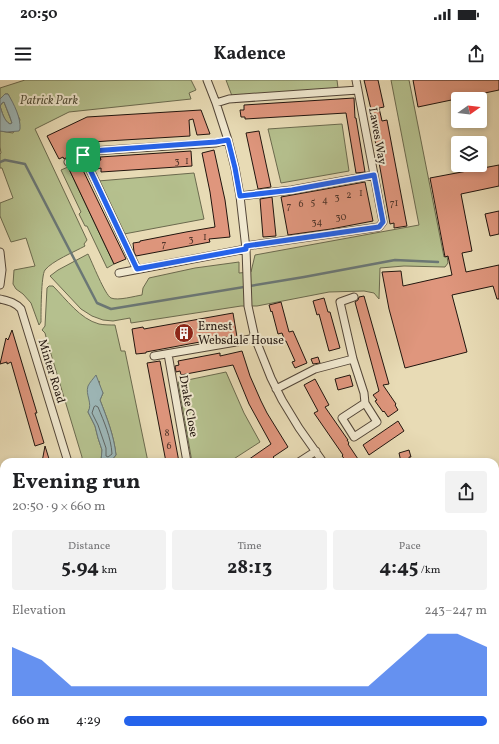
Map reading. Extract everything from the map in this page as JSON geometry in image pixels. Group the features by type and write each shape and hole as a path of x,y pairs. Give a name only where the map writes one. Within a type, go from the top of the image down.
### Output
{"street":[{"path":"207,80 228,140 235,168 246,248 248,306 255,338 276,389 299,428 320,458"},
{"name":"Lawes Way","path":"119,273 246,248 379,227 383,222 356,80"},
{"path":"216,103 229,99 358,90"},
{"path":"68,162 92,151 228,140"},
{"path":"83,155 137,269"},
{"path":"240,196 292,190 374,175"},
{"path":"0,252 2,270 0,285"},
{"path":"354,297 340,302 353,359 364,393 365,403 377,422 354,437 342,418 365,403"},
{"name":"Minter Road","path":"0,299 12,302 21,309 67,458"},
{"path":"154,356 255,338"},
{"name":"Drake Close","path":"168,354 186,458"},
{"path":"276,389 315,369 353,359"},
{"path":"305,458 316,451"}],"green space":[{"name":"Patrick Park","path":"25,80 191,80 196,90 189,93 191,99 69,112 35,129 87,240 84,244 85,246 58,260 45,270 42,287 41,322 39,325 31,303 16,289 13,284 14,270 35,266 26,238 11,242 0,216 0,203 13,198 2,168 0,168 0,131 13,133 20,120 8,94 5,94 0,99 0,88"},
{"path":"226,80 337,80 338,88 232,96"},
{"path":"391,80 409,80 444,257 447,256 448,263 445,267 404,266 380,268 379,299 374,293 364,291 329,292 257,306 241,306 131,323 130,318 113,321 103,320 92,316 81,309 50,276 88,254 108,296 114,299 122,299 142,295 143,288 149,278 195,268 239,262 239,273 251,272 255,255 419,225"},
{"path":"4,102 12,123 10,124 2,114 0,106"},
{"path":"342,124 349,171 281,183 268,129"},
{"path":"68,167 114,264 107,268 87,226 85,226 79,214 81,212 61,170"},
{"path":"194,173 204,219 124,234 98,181"},
{"path":"49,286 53,286 86,318 99,324 115,325 121,351 125,351 147,458 113,458 116,455 115,448 108,420 100,400 103,393 100,388 99,381 88,412 95,426 102,450 101,458 82,458 45,333 42,330 45,326 47,288"},
{"path":"226,372 244,413 260,442 235,458 191,458 178,382"}],"water":[{"path":"5,94 8,94 18,116 20,125 19,131 0,131 0,106 0,99","holes":["4,102 10,117 12,123 10,124 6,121 2,114 0,106"]},
{"path":"96,375 103,393 100,400 114,441 116,455 113,458 101,458 102,450 95,426 88,412 90,405 87,389"}],"building":[{"path":"364,80 378,80 384,107 379,108 382,121 387,120 407,226 394,228 394,223 390,224 372,123 374,122"},
{"path":"413,80 499,80 499,90 487,93 451,92 451,100 418,107"},
{"path":"354,98 355,118 365,172 356,173 346,113 245,119 245,117 241,117 240,110 244,110 244,105"},
{"path":"201,110 210,134 197,135 193,119 189,120 190,136 93,142 64,159 63,157 59,159 47,136 87,117"},
{"path":"259,131 271,187 258,189 246,133"},
{"path":"214,150 225,200 230,237 209,239 210,242 136,256 133,243 215,227 202,153"},
{"path":"191,151 192,166 101,172 101,168 97,169 96,160 101,160 100,157"},
{"path":"79,162 126,259 114,264 68,167"},
{"path":"499,165 499,186 461,194 472,251 462,253 466,272 499,265 499,299 497,299 493,286 452,295 467,352 405,368 389,309 382,272 401,271 403,286 452,275 448,256 445,257 430,178 462,172 487,172 487,167"},
{"path":"365,182 373,221 288,235 281,197"},
{"path":"272,197 276,236 263,237 260,199"},
{"path":"499,211 499,234 490,236 485,214"},
{"path":"364,296 389,384 383,385 396,404 395,405 398,410 388,417 375,401 377,400 373,395 379,391 355,302 359,297"},
{"path":"324,298 328,312 330,312 340,348 329,351 319,314 317,315 313,301"},
{"path":"281,302 289,332 293,331 307,363 295,368 292,362 295,361 282,333 278,334 269,305"},
{"name":"Ernest Websdale House","path":"233,313 237,337 227,337 136,354 132,329 143,327 144,329"},
{"path":"12,330 37,413 35,413 44,443 35,446 11,362 7,364 7,362 0,364 6,338 8,340"},
{"path":"242,351 250,376 261,401 288,447 273,457 274,458 251,458 271,444 249,404 233,365 181,375 180,371 176,372 175,366 179,365 178,361 220,353 220,356"},
{"path":"318,357 320,363 313,364 311,359"},
{"path":"160,361 178,458 165,458 147,363"},
{"path":"350,375 353,386 338,390 335,379"},
{"path":"315,379 329,405 325,407 348,440 348,444 357,458 344,458 342,456 343,455 314,413 318,411 304,385"},
{"path":"398,421 404,431 369,455 363,445"},
{"path":"45,446 49,458 43,458"},
{"path":"409,450 411,457 400,458 399,453"}],"waterway":[{"path":"0,162 5,160 25,164 97,303 111,309 304,277 395,260 438,262"}],"place":[{"name":"Ernest Websdale House","path":"184,333"}],"route":[{"path":"228,140 240,196 292,190 374,175 383,222 379,227 246,246 246,249 137,269 83,155 92,151 228,140"}]}
